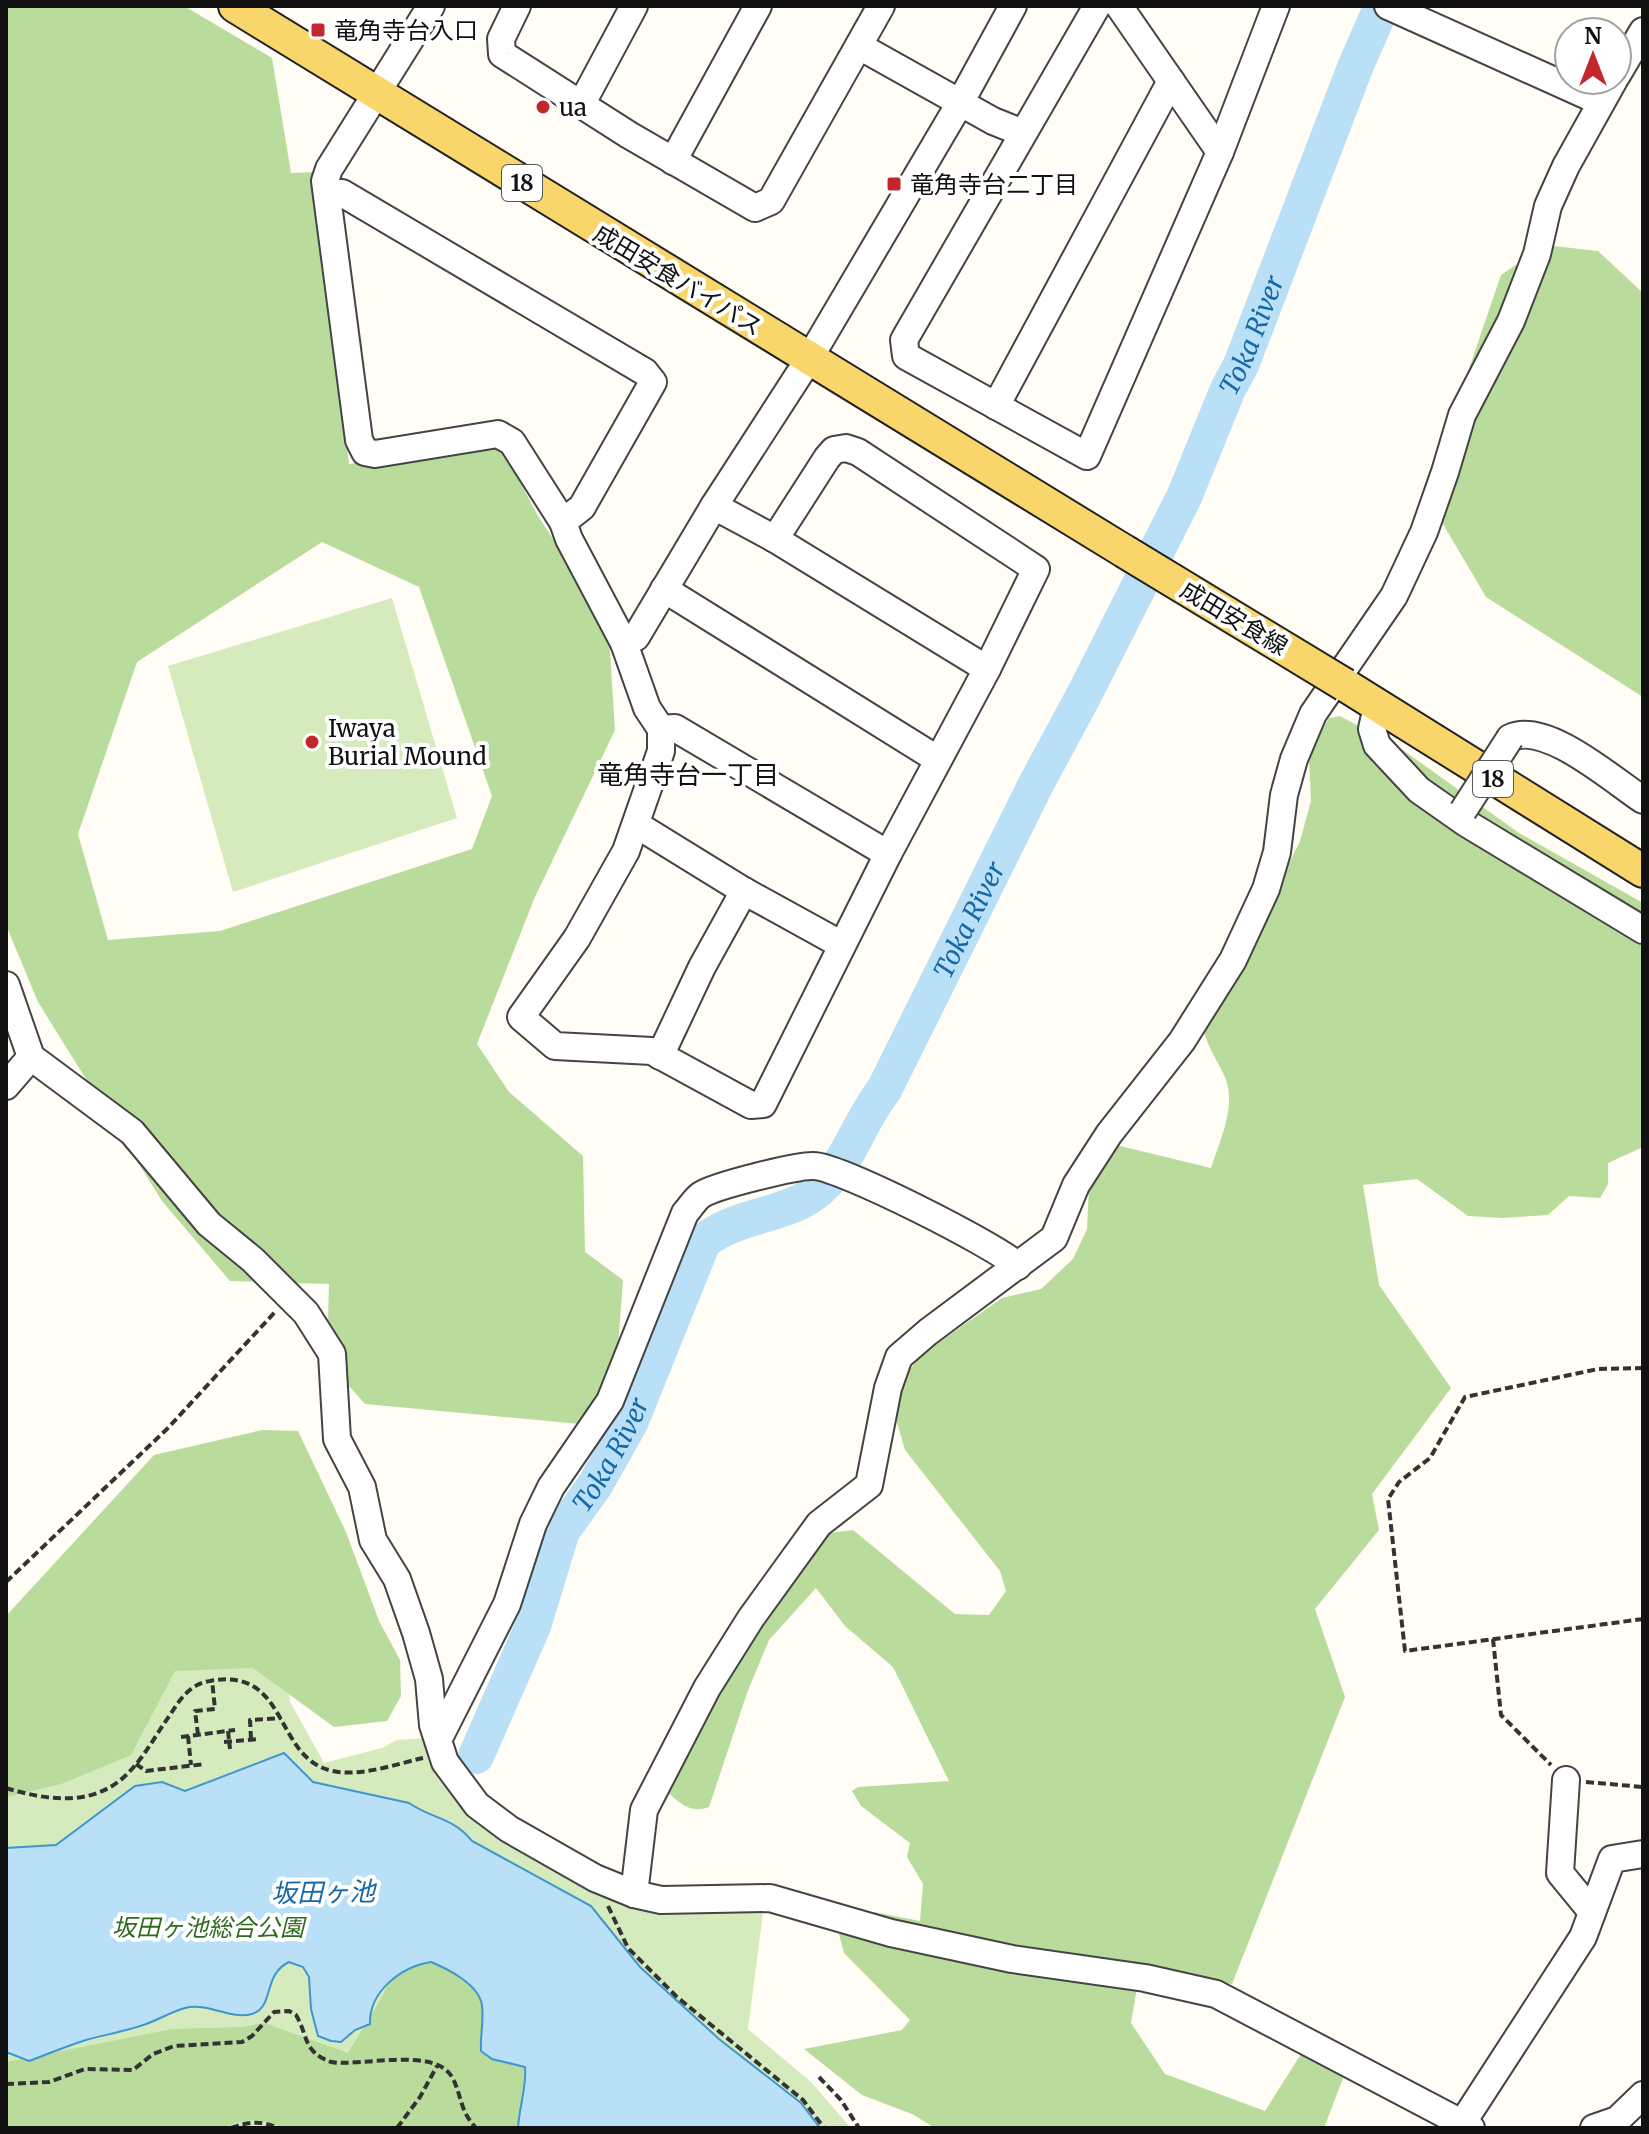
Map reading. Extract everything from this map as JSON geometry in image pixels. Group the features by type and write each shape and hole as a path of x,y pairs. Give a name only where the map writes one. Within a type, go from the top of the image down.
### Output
{"main road":[{"name":"成田安食バイパス","path":"235,6 1124,551"},
{"name":"成田安食線","path":"1124,551 1377,706"},
{"name":"18","path":"1377,706 1643,871"}],"street":[{"path":"431,6 329,169 325,181 359,440 365,452 375,454 498,434 512,442 563,522 624,643 647,708 661,729 661,751 626,851 577,938 521,1017 555,1046 652,1051 751,1105 763,1104 1036,569 858,452 846,448 834,450 775,539"},
{"path":"517,6 501,39 502,54 581,105 755,208 771,201 881,6"},
{"path":"581,105 634,6"},
{"path":"673,161 758,6"},
{"path":"624,643 636,637 714,506 809,359 960,103 1013,6"},
{"path":"1097,6 904,340 906,356 1087,456 1220,152 1276,6"},
{"path":"1119,6 1220,152"},
{"path":"1388,6 1553,65"},
{"path":"859,46 960,103 1023,133"},
{"path":"996,406 1171,81"},
{"path":"634,1894 644,1810 707,1688 751,1618 819,1524 869,1485 888,1388 899,1357 1054,1238 1076,1185 1109,1134 1182,1041 1233,960 1266,889 1277,852 1284,795 1294,759 1313,714 1394,596 1424,532 1462,415 1511,321 1537,254 1548,206 1606,96"},
{"path":"328,193 342,193 645,372 653,382 582,507 563,522"},
{"path":"714,506 775,539 987,669"},
{"path":"664,589 937,759"},
{"path":"1377,706 1372,729 1377,745 1419,790 1643,930"},
{"path":"661,729 675,728 888,854"},
{"path":"1464,817 1510,738 1516,735 1545,738 1591,764 1643,800"},
{"path":"637,825 744,891 842,945"},
{"path":"660,1056 702,967 744,891"},
{"path":"6,985 31,1057 132,1132 209,1224 253,1260 306,1313 332,1354 337,1439 362,1487 373,1540 397,1579 411,1620 429,1679 433,1725 445,1762 477,1805 509,1829 595,1878 634,1894 661,1900 770,1898 937,1943 1012,1959 1145,1978 1216,1994 1467,2125 1583,1937 1612,1859 1643,1854"},
{"path":"6,1086 31,1057"},
{"path":"441,1746 507,1604 533,1524 551,1487 610,1401 685,1213 701,1195 765,1174 812,1165 835,1169 939,1220 1018,1266"},
{"path":"1566,1780 1560,1873 1592,1912"},
{"path":"1594,2128 1617,2120 1643,2095"}],"path":[{"path":"6,1582 167,1429 289,1297"},
{"path":"1643,1368 1598,1369 1465,1397 1430,1458 1399,1482 1388,1499 1405,1651 1643,1619"},
{"path":"1493,1639 1501,1715 1566,1780 1643,1787"},
{"path":"6,1788 39,1798 68,1800 113,1785 136,1764 193,1687 240,1680 251,1684 272,1702 307,1756 331,1771 363,1771 441,1746"},
{"path":"198,1735 195,1711 215,1709 212,1684"},
{"path":"251,1739 250,1720 281,1718"},
{"path":"181,1737 235,1730"},
{"path":"228,1731 226,1742 230,1749"},
{"path":"188,1736 191,1766"},
{"path":"226,1742 258,1739"},
{"path":"136,1764 146,1771 205,1764"},
{"path":"595,1878 628,1948 677,1997 803,2100 824,2128"},
{"path":"6,2084 49,2082 85,2069 133,2070 153,2054 182,2044 242,2042 252,2036 274,2012 282,2010 296,2015 311,2051 331,2062 415,2060 437,2066 451,2076 462,2108 476,2128"},
{"path":"397,2128 420,2097 437,2066"},
{"path":"819,2077 841,2100 859,2128"},
{"path":"231,2128 250,2122 268,2123 278,2128"}],"green space":[{"path":"6,6 184,6 272,58 291,173 316,172 349,464 500,444 538,516 574,571 609,636 615,730 534,899 477,1044 509,1092 583,1156 585,1252 623,1280 612,1427 365,1404 327,1361 329,1284 230,1281 162,1201 38,1002 6,925","holes":["322,542 419,587 492,796 472,849 220,931 108,940 78,834 137,662"]},
{"path":"1545,245 1598,251 1643,293 1643,697 1486,597 1433,507 1447,433 1501,275"},
{"name":"Iwaya Burial Mound","path":"392,598 457,818 233,892 168,666"},
{"path":"1340,716 1403,750 1519,833 1643,903 1643,1147 1608,1163 1608,1184 1600,1198 1569,1196 1548,1215 1503,1218 1468,1216 1417,1179 1363,1185 1379,1285 1451,1388 1372,1494 1379,1530 1315,1609 1345,1697 1232,1984 1140,1970 1131,2023 1165,2074 1265,2111 1303,2051 1345,2073 1324,2128 935,2128 912,2114 862,2095 804,2049 902,2030 910,2020 844,1953 839,1934 874,1912 920,1921 923,1884 907,1857 910,1843 861,1806 852,1791 858,1787 949,1781 893,1667 845,1626 816,1588 769,1640 747,1693 709,1807 691,1808 666,1791 713,1694 821,1534 853,1530 955,1614 989,1615 1006,1591 1000,1571 905,1450 896,1419 906,1375 921,1355 1002,1298 1041,1289 1073,1259 1087,1229 1089,1185 1116,1145 1211,1168 1226,1123 1229,1100 1225,1077 1203,1025 1249,946 1300,841 1311,801 1309,760 1313,744 1329,718"},
{"path":"262,1430 298,1431 346,1532 379,1621 400,1660 401,1696 387,1721 334,1727 253,1668 175,1671 131,1755 61,1784 6,1797 6,1616 154,1455"},
{"name":"坂田ヶ池総合公園","path":"277,1595 290,1702 324,1763 382,1748 397,1740 426,1738 434,1769 470,1814 570,1874 764,1905 748,2029 811,2082 851,2128 6,2128 6,1751"},
{"path":"446,1939 577,2128 284,2128 254,2120 223,2128 6,2128 6,2062 172,2029 242,2027 264,2023 348,2053 382,1997 392,1974"}],"water":[{"name":"坂田ヶ池","path":"284,1753 313,1782 409,1803 450,1823 472,1841 591,1906 640,1967 719,2039 801,2103 820,2128 518,2128 525,2067 492,2059 481,2051 480,1998 462,1979 431,1962 408,1969 388,1983 375,2002 370,2024 355,2030 341,2042 318,2036 311,2009 309,1977 303,1967 289,1962 275,1975 264,2005 252,2014 235,2015 202,2007 185,2008 146,2024 86,2040 29,2061 6,2052 6,1848 56,1845 135,1786 162,1782 185,1791"}],"waterway":[{"name":"Toka River","path":"476,1756 533,1626 562,1531 595,1485 630,1423 703,1242 725,1228 788,1207 816,1192 839,1166 884,1090 1036,784 1184,497 1228,389 1241,365 1356,65 1382,6"}],"place":[{"name":"竜角寺台入口","path":"318,30"},
{"name":"ua","path":"543,107"},
{"name":"竜角寺台二丁目","path":"894,184"},
{"name":"Iwaya Burial Mound","path":"312,742"}],"district":[{"name":"竜角寺台一丁目","path":"688,774"}]}
